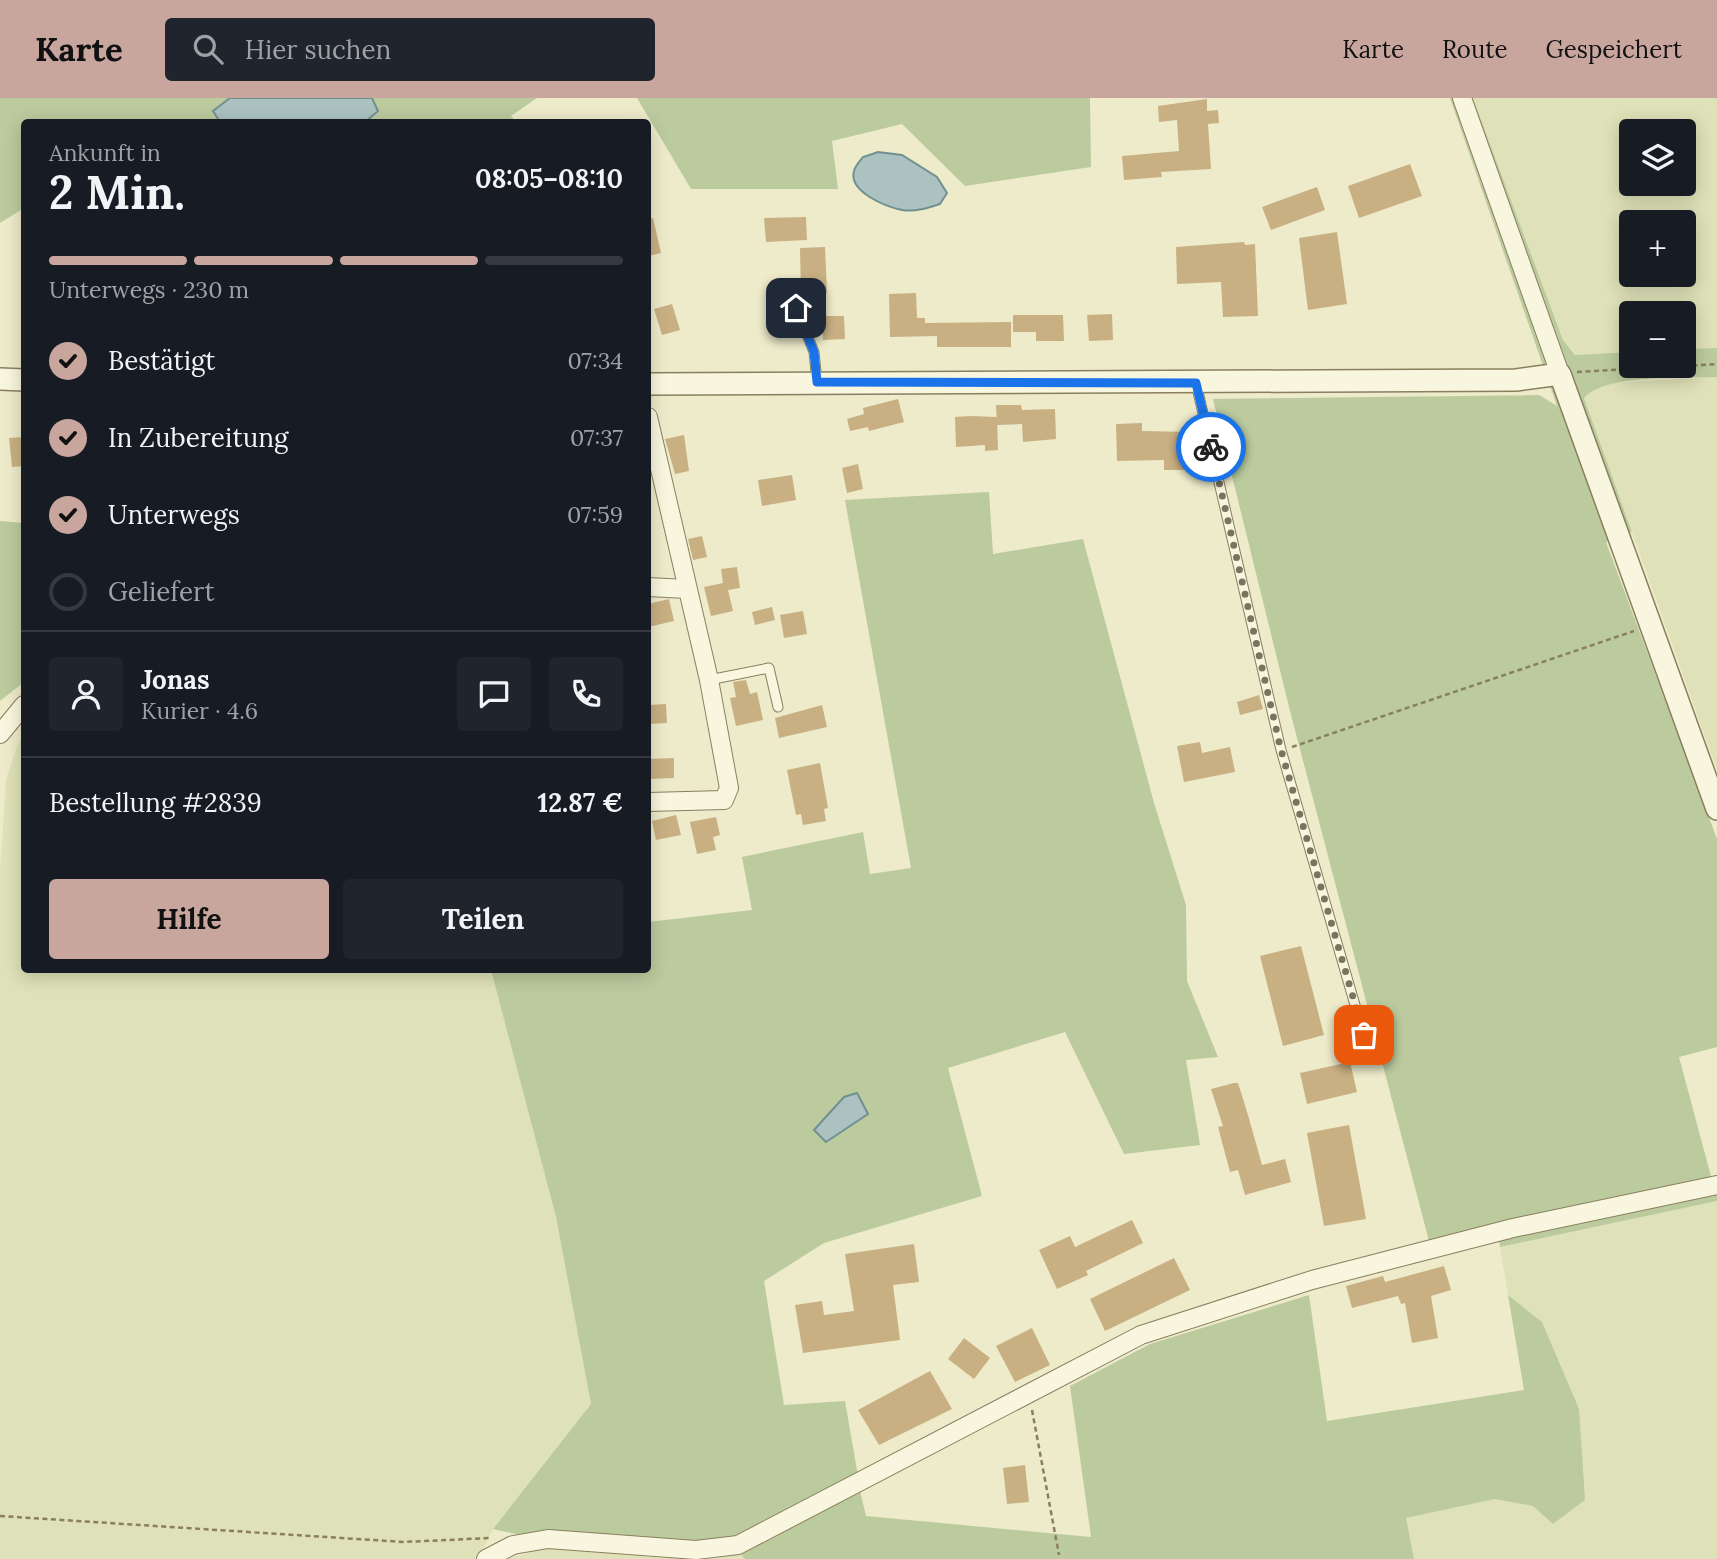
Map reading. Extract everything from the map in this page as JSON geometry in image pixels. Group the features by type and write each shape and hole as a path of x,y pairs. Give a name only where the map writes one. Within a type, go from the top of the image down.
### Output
{"street":[{"path":"1462,98 1717,808"},
{"path":"651,384 1516,380 1560,374"},
{"path":"0,379 21,380"},
{"path":"651,430 709,680 729,788 728,797 709,802 651,802"},
{"path":"651,587 687,589"},
{"path":"0,734 21,709"},
{"path":"486,1559 513,1545 548,1539 696,1550 738,1545 1141,1335 1312,1280 1513,1228 1717,1185"}],"lane":[{"path":"796,308 814,352 817,382"},
{"path":"1196,383 1281,750 1364,1035"},
{"path":"709,680 769,668 778,707"}],"path":[{"path":"1696,365 1717,364"},
{"path":"1560,374 1619,370"},
{"path":"1281,750 1650,625"},
{"path":"1029,1393 1059,1555"},
{"path":"0,1516 404,1542 498,1537 513,1545"}],"green space":[{"path":"0,98 230,98 214,111 218,119 21,119 21,210 0,223"},
{"path":"372,98 537,98 511,116 514,119 368,119 377,111"},
{"path":"637,98 1090,98 1091,167 965,186 902,124 832,141 838,189 691,189"},
{"path":"1450,98 1473,98 1563,340 1575,355 1619,353 1619,378 1666,378 1609,384 1584,398 1632,532 1606,542 1717,839 1717,1047 1679,1057 1712,1180 1717,1179 1717,1201 1500,1247 1497,1227 1429,1241 1290,711 1213,399 1539,395 1557,406"},
{"path":"1473,98 1717,98 1717,348 1696,349 1696,301 1619,301 1619,353 1576,355 1563,340"},
{"path":"1717,348 1717,377 1696,377 1696,349"},
{"path":"1717,377 1717,770 1584,398 1591,390 1610,383"},
{"path":"989,492 993,554 1083,539 1154,803 1186,905 1187,981 1218,1057 1186,1060 1200,1145 1124,1154 1065,1032 948,1068 982,1196 824,1243 764,1281 784,1405 845,1401 858,1476 741,1539 659,1545 549,1529 520,1535 493,1529 591,1404 556,1217 492,973 651,973 651,922 752,910 742,857 863,832 870,874 911,868 845,500"},
{"path":"0,521 21,523 21,684 0,701"},
{"path":"21,738 21,973 492,973 556,1217 591,1404 493,1529 478,1559 0,1559 0,873 6,780"},
{"path":"1717,1201 1717,1559 1414,1559 1405,1518 1495,1499 1533,1506 1542,1322 1508,1295 1500,1247"},
{"path":"1309,1295 1327,1421 1524,1390 1508,1295 1542,1322 1579,1409 1585,1500 1553,1524 1533,1506 1495,1499 1406,1518 1414,1559 745,1559 738,1551 860,1491 866,1516 1091,1537 1070,1386 1150,1344"},
{"path":"550,1547 662,1558 738,1551 745,1559 507,1559"}],"water":[{"path":"230,98 372,98 378,111 369,119 218,119 213,111"},
{"path":"878,152 902,155 937,177 947,193 940,204 917,210 902,210 887,206 863,192 854,179 855,169 863,157"},
{"path":"857,1093 868,1114 826,1142 814,1130 844,1097"}],"building":[{"path":"1207,99 1207,111 1218,110 1219,123 1208,124 1211,169 1161,172 1162,177 1124,180 1122,156 1179,151 1177,120 1159,122 1158,106"},
{"path":"1410,164 1422,196 1359,218 1348,186"},
{"path":"1317,187 1325,210 1271,230 1262,207"},
{"path":"806,217 807,240 766,242 764,218"},
{"path":"651,218 661,253 651,255"},
{"path":"1337,232 1347,304 1308,310 1299,238"},
{"path":"1244,242 1245,245 1255,244 1258,316 1223,317 1221,282 1177,284 1176,247"},
{"path":"825,247 827,293 801,294 800,248"},
{"path":"916,293 917,318 925,318 925,323 1011,322 1011,347 937,347 937,336 890,337 889,294"},
{"path":"672,304 680,330 662,335 654,309"},
{"path":"1112,314 1113,340 1089,341 1087,315"},
{"path":"1013,315 1063,315 1064,341 1036,341 1036,332 1013,332"},
{"path":"822,316 844,316 845,339 823,340"},
{"path":"898,399 904,422 869,431 868,427 850,431 847,419 864,414 863,408"},
{"path":"996,405 1021,405 1022,410 1055,409 1056,439 1023,442 1022,424 997,425"},
{"path":"955,417 997,417 998,450 985,451 985,445 956,447"},
{"path":"1142,423 1142,431 1191,432 1191,470 1164,470 1164,460 1117,461 1116,424"},
{"path":"684,435 689,471 675,474 665,439"},
{"path":"21,437 21,466 12,467 9,438"},
{"path":"858,464 863,489 847,493 842,468"},
{"path":"792,475 796,500 762,506 758,480"},
{"path":"702,536 707,557 693,560 688,539"},
{"path":"737,567 740,588 728,590 733,611 711,616 704,587 723,583 721,569"},
{"path":"669,599 674,621 651,626 651,603"},
{"path":"772,607 775,620 755,625 752,612"},
{"path":"803,611 807,634 784,638 780,615"},
{"path":"746,680 750,694 757,692 763,720 736,726 730,698 736,697 733,682"},
{"path":"1259,695 1263,709 1240,715 1237,702"},
{"path":"666,704 667,723 651,724 651,705"},
{"path":"822,705 827,727 779,738 775,718"},
{"path":"1200,742 1202,753 1230,747 1235,772 1184,782 1177,746"},
{"path":"674,758 674,778 651,779 651,759"},
{"path":"820,763 828,808 824,809 826,821 803,825 801,814 796,815 787,770"},
{"path":"676,815 681,835 656,840 652,821"},
{"path":"716,817 720,835 713,837 716,850 697,854 690,822"},
{"path":"1301,946 1324,1035 1283,1046 1260,956"},
{"path":"1350,1062 1357,1092 1307,1104 1300,1073"},
{"path":"1238,1083 1262,1165 1285,1159 1291,1182 1245,1195 1238,1170 1230,1172 1218,1127 1223,1126 1211,1089"},
{"path":"1349,1125 1366,1219 1324,1226 1307,1133"},
{"path":"1132,1220 1143,1243 1086,1271 1088,1275 1057,1289 1039,1250 1070,1236 1075,1247"},
{"path":"914,1244 919,1282 893,1285 900,1340 803,1353 795,1305 822,1301 824,1315 854,1311 845,1254"},
{"path":"1174,1258 1190,1290 1105,1331 1090,1299"},
{"path":"1444,1266 1451,1290 1431,1296 1438,1338 1412,1343 1405,1303 1401,1304 1398,1296 1352,1308 1346,1286 1383,1276 1385,1282"},
{"path":"1032,1328 1050,1365 1015,1382 996,1346"},
{"path":"964,1338 990,1358 974,1379 948,1359"},
{"path":"930,1371 952,1409 879,1445 858,1410"},
{"path":"1025,1465 1029,1502 1007,1504 1003,1468"}],"way so far":[{"path":"1211,447 1281,750 1364,1035"}],"route":[{"path":"796,308 811,341 817,382 1196,383 1211,447"}]}
